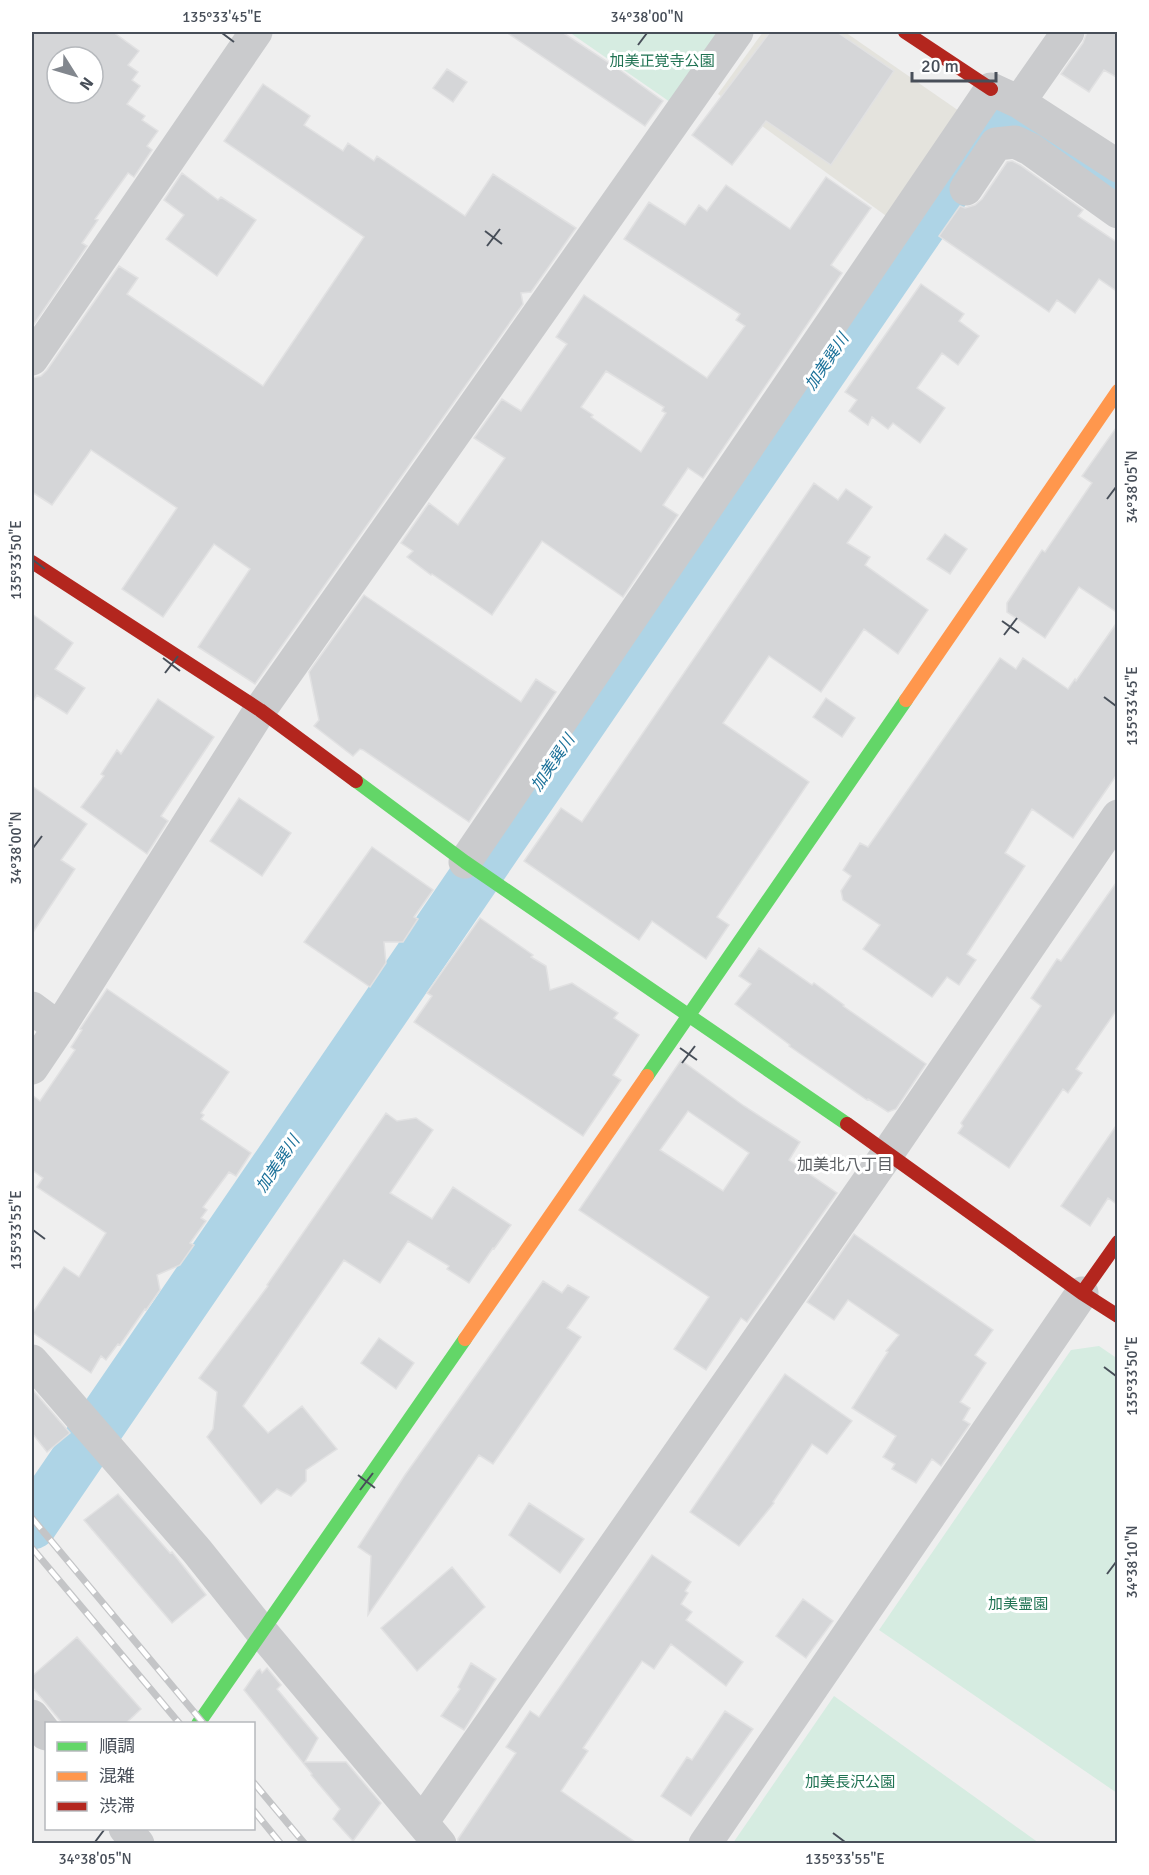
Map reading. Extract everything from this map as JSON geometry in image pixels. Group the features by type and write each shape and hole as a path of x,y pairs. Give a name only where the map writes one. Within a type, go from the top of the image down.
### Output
{"street":[{"path":"32,359 256,32"},
{"path":"32,1068 261,710 737,32"},
{"path":"905,32 1005,96 1039,137 1089,166 1118,212"},
{"path":"474,869 1005,96 1068,32"},
{"path":"966,189 996,144 1039,137"},
{"path":"199,1722 689,1016 1118,391"},
{"path":"32,562 261,710 474,869 888,1153 1118,1316"},
{"path":"32,1361 197,1551 261,1631 432,1832 888,1153 1118,816"},
{"path":"32,1008 59,1028"},
{"path":"705,1844 1118,1242"},
{"path":"32,1716 45,1733"}],"shaded area":[{"path":"763,32 845,32 962,113 889,218 718,94"}],"green space":[{"name":"加美正覚寺公園","path":"569,32 720,32 670,102"},
{"name":"加美霊園","path":"1099,1346 1118,1359 1117,1793 879,1630 1071,1350"},
{"name":"加美長沢公園","path":"834,1696 1039,1843 733,1843"}],"building":[{"path":"32,32 113,32 139,51 128,65 138,72 132,80 140,86 127,104 145,116 142,120 158,131 147,146 152,150 134,177 128,173 95,219 98,220 82,243 87,246 32,327"},
{"path":"506,32 562,32 663,101 645,126"},
{"path":"770,32 837,32 894,71 831,165 766,121 732,165 692,135"},
{"path":"1087,32 1118,32 1118,78 1104,70 1089,92 1061,74 1083,43"},
{"path":"447,69 467,82 453,102 433,88"},
{"path":"263,84 310,116 304,125 343,151 348,143 374,161 377,156 465,216 493,174 576,228 531,292 521,293 523,304 255,684 198,647 250,569 214,544 163,617 122,589 177,508 91,450 52,505 32,492 32,378 41,376 47,370 119,266 138,278 127,294 263,386 364,237 224,141"},
{"path":"1012,161 1083,210 1078,216 1118,243 1118,292 1099,279 1075,313 1057,300 1049,312 939,236 960,206 965,208 975,205 982,199 1007,162"},
{"path":"182,173 218,200 221,197 256,220 217,276 166,239 184,215 164,200"},
{"path":"826,177 871,208 831,265 842,273 703,478 688,468 663,505 678,515 623,597 542,541 492,615 407,557 413,551 401,543 429,503 458,525 505,458 474,438 502,399 521,411 567,344 556,337 584,295 707,378 745,326 736,320 740,314 624,239 649,202 685,225 699,205 707,211 726,185 790,229","holes":["606,371 664,407 662,411 666,413 641,452 591,417 593,415 581,407"]},
{"path":"921,284 964,314 959,321 979,336 958,365 942,353 917,388 945,408 920,443 893,423 888,429 872,417 868,425 849,411 857,400 845,392"},
{"path":"1118,425 1118,613 1079,587 1045,638 1007,612 1007,603 1042,550 1045,552 1092,483 1082,476"},
{"path":"814,483 838,500 846,489 872,507 847,543 870,557 865,565 928,610 898,654 864,629 821,692 769,656 723,723 809,782 717,917 729,925 706,959 652,921 639,940 524,861 561,808 582,822"},
{"path":"945,534 967,549 950,574 927,559"},
{"path":"364,595 521,702 536,679 556,692 469,822 363,750 360,749 353,756 314,726 319,720 309,672"},
{"path":"32,614 73,643 55,669 85,688 67,714 37,695 32,703"},
{"path":"1118,621 1118,773 1073,838 1032,809 1005,853 1025,866 967,954 976,960 959,985 947,977 932,997 863,949 880,925 843,900 841,891 851,876 843,870 860,843 868,847 1000,658 1016,669 1023,658 1068,689"},
{"path":"826,698 855,718 842,737 813,717"},
{"path":"158,699 214,737 161,816 168,821 147,854 81,807 104,776 101,774 117,750 121,754"},
{"path":"32,786 87,824 61,860 75,869 32,934"},
{"path":"239,798 291,833 262,876 210,841"},
{"path":"372,847 433,890 414,917 418,919 403,942 384,942 386,963 370,987 304,942"},
{"path":"1118,880 1118,1008 1076,1069 1082,1073 1068,1093 1063,1089 1009,1168 958,1133 963,1126 961,1123 1041,1006 1031,998 1057,959 1061,961"},
{"path":"480,918 546,966 550,990 572,983 618,1013 614,1018 639,1035 613,1075 621,1080 583,1136 414,1022 432,996 427,993"},
{"path":"759,948 812,985 814,983 926,1064 896,1109 888,1112 867,1100 789,1046 735,1004 751,984 739,976"},
{"path":"107,989 229,1072 201,1113 204,1115 201,1119 251,1153 236,1176 229,1172 203,1207 207,1210 201,1218 206,1221 190,1243 194,1245 180,1265 157,1275 160,1290 120,1345 118,1344 106,1360 101,1356 91,1373 32,1332 32,1314 64,1267 79,1277 106,1233 37,1187 43,1178 32,1170 32,1095 40,1101 75,1050 71,1047 82,1030 80,1029"},
{"path":"681,1060 744,1106 800,1142 789,1160 837,1193 747,1322 741,1318 706,1370 674,1349 709,1297 579,1210","holes":["688,1111 749,1153 723,1191 660,1150"]},
{"path":"386,1113 397,1121 416,1118 433,1130 390,1193 432,1219 453,1187 511,1225 469,1283 447,1269 449,1266 408,1241 380,1283 344,1260 243,1406 268,1433 302,1406 337,1449 306,1470 306,1481 291,1496 277,1489 261,1504 207,1437 213,1429 217,1392 199,1378 268,1286"},
{"path":"1118,1123 1118,1205 1108,1198 1090,1226 1061,1206"},
{"path":"854,1234 993,1330 975,1355 986,1363 960,1402 970,1408 963,1420 970,1424 941,1466 932,1459 916,1483 892,1469 895,1464 883,1457 896,1436 852,1408 888,1352 886,1351 899,1335 848,1300 834,1320 807,1302"},
{"path":"543,1281 562,1293 568,1285 589,1297 567,1328 581,1337 493,1464 479,1455 368,1615 371,1556 358,1547 405,1475"},
{"path":"379,1338 414,1363 396,1389 361,1363"},
{"path":"785,1374 852,1421 827,1454 812,1444 774,1503 739,1546 690,1512"},
{"path":"32,1389 70,1433 47,1452 32,1433"},
{"path":"118,1494 170,1553 172,1552 206,1595 172,1623 84,1520"},
{"path":"529,1503 584,1539 560,1573 509,1535"},
{"path":"652,1555 691,1582 685,1591 688,1593 681,1604 692,1612 686,1620 743,1662 726,1686 671,1644 654,1669 642,1661 583,1748 588,1751 561,1791 638,1844 458,1844 458,1839 516,1753 506,1747 530,1711 539,1717"},
{"path":"452,1567 485,1607 417,1671 381,1628"},
{"path":"803,1599 833,1621 806,1658 776,1636"},
{"path":"77,1637 141,1709 127,1722 61,1722 32,1687 32,1676"},
{"path":"471,1663 496,1679 464,1730 441,1716 460,1689 458,1687"},
{"path":"267,1668 281,1685 277,1689 318,1738 305,1762 346,1762 381,1803 353,1841 333,1819 340,1809 244,1690 257,1671 260,1669 262,1673"},
{"path":"725,1711 753,1729 691,1816 661,1796 687,1757 692,1760"}],"waterway":[{"name":"加美巽川","path":"32,1524 988,127 1016,121 1118,191"}],"railway":[{"path":"32,1518 202,1722"},
{"path":"32,1548 178,1722"},
{"path":"255,1784 305,1844"},
{"path":"255,1812 281,1844"}],"traffic: fast":[{"path":"647,1076 906,700"},
{"path":"356,781 465,862 847,1124"},
{"path":"199,1722 465,1339"}],"traffic: slow":[{"path":"906,700 1118,391"},
{"path":"465,1339 647,1076"}],"traffic: jam":[{"path":"905,32 991,89"},
{"path":"32,562 260,710 356,781"},
{"path":"847,1124 1082,1293 1118,1316"},
{"path":"1082,1293 1118,1242"}],"district":[{"name":"加美北八丁目","path":"845,1165"}]}
